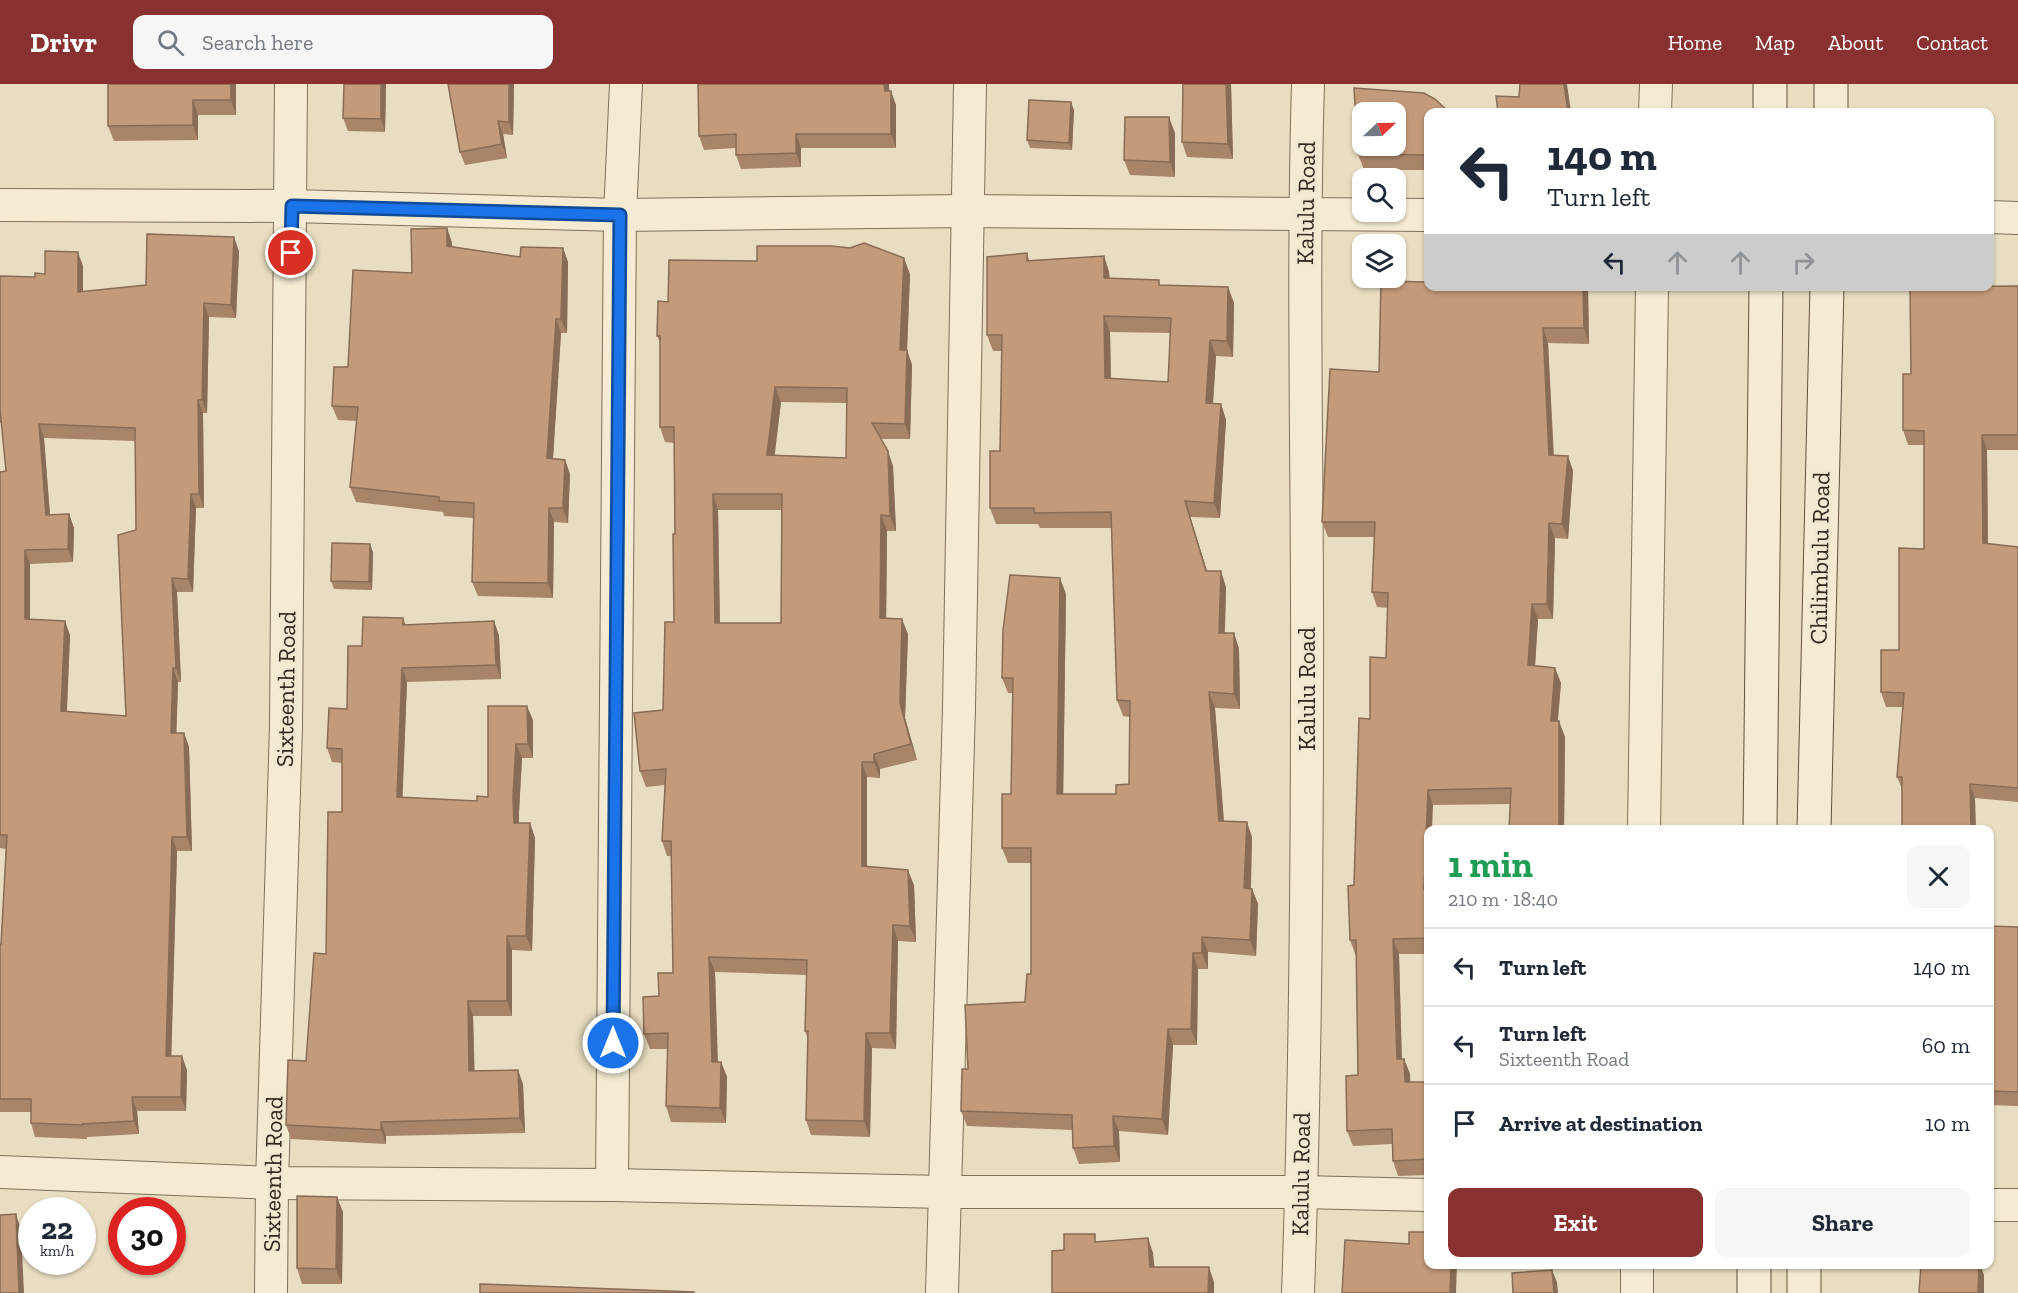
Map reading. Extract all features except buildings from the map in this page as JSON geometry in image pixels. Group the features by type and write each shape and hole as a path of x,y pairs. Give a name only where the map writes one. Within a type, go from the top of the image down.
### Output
{"main road":[{"path":"1770,84 1770,108"},
{"path":"1831,84 1831,108"},
{"path":"1760,825 1766,291"},
{"name":"Chilimbulu Road","path":"1814,825 1827,291"},
{"path":"1754,1269 1754,1293"},
{"path":"1804,1269 1804,1293"}],"street":[{"name":"Sixteenth Road","path":"271,1293 272,1183 286,726 292,206 291,84"},
{"path":"612,1185 620,215 626,84"},
{"path":"942,1293 959,708 970,84"},
{"name":"Kalulu Road","path":"1298,1293 1307,686 1304,214 1308,84"},
{"path":"1655,108 1656,84"},
{"path":"0,205 292,206 620,215 968,212 1424,214"},
{"path":"1994,217 2018,218"},
{"path":"1644,825 1652,291"},
{"path":"0,1172 272,1183 612,1185 946,1192 1301,1192 1424,1196"},
{"path":"1994,1205 2018,1205"},
{"path":"1636,1293 1637,1269"}],"route":[{"path":"291,253 292,206 620,215 613,1043"}]}
